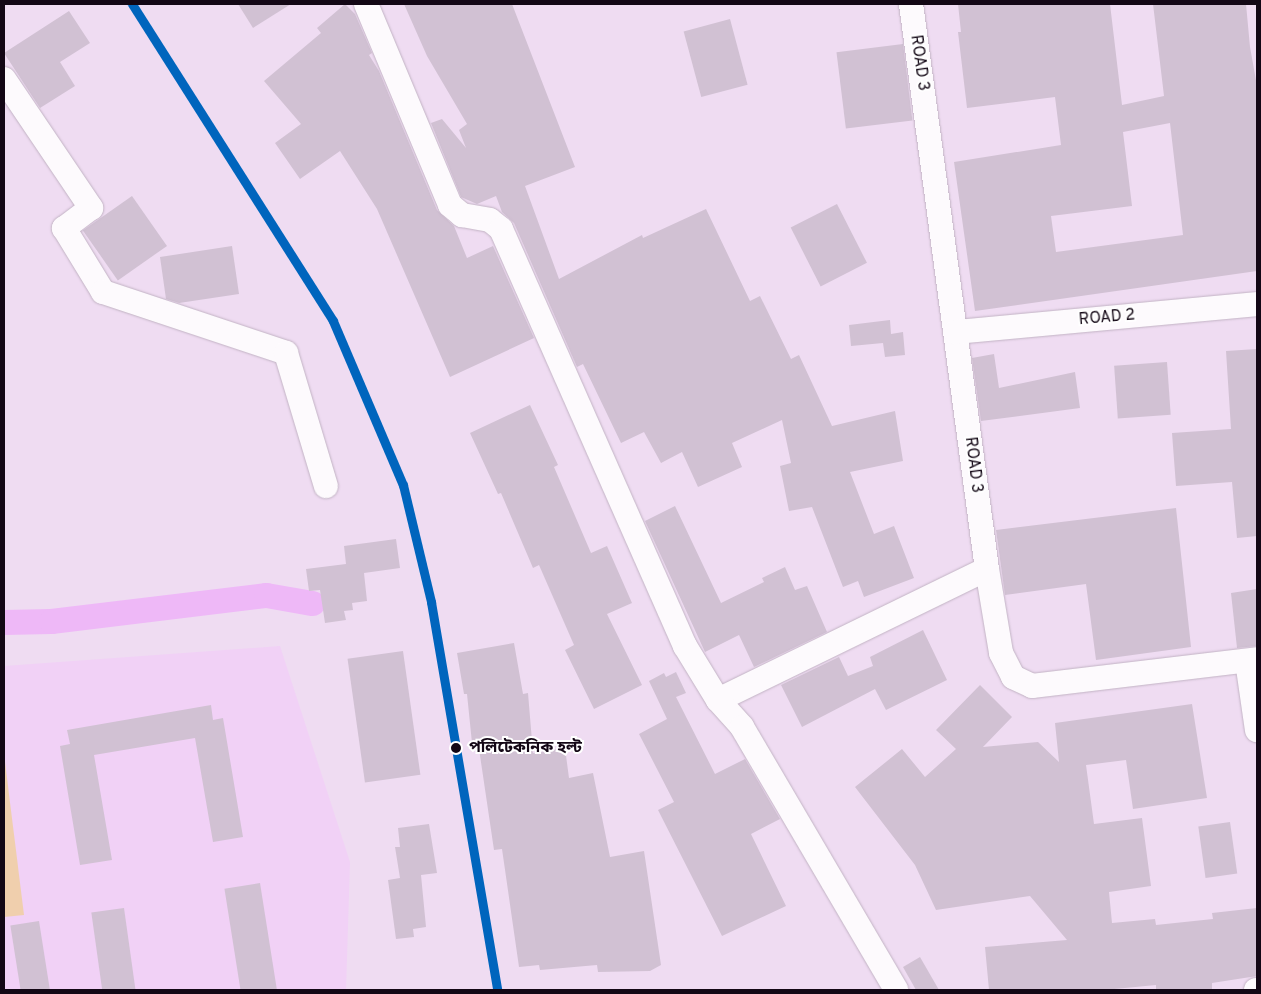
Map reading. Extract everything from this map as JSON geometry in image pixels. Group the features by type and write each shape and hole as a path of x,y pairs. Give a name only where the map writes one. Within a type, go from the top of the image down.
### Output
{"street":[{"path":"366,4 450,205 462,215 490,220 501,229 685,646 718,700 742,727 896,990"},
{"name":"ROAD 3","path":"911,4 987,569 1001,654 1012,677 1032,686 1252,660"},
{"path":"4,79 90,208 64,228 102,292 286,353 326,486"},
{"name":"ROAD 2","path":"956,332 1257,304"},
{"path":"718,700 987,569"},
{"path":"1252,660 1257,730"}],"shaded area":[{"path":"280,646 350,862 346,990 4,990 4,666"},
{"path":"4,754 24,915 4,917"}],"building":[{"path":"238,4 291,4 253,28"},
{"path":"345,4 355,14 372,53 369,55 379,71 437,210 454,226 467,258 493,246 534,338 450,377 377,209 340,151 300,179 275,143 301,124 264,81 321,33 317,28"},
{"path":"404,4 512,4 575,167 525,186 559,279 642,235 643,238 706,209 750,301 760,296 791,359 799,355 832,426 895,411 903,461 850,472 874,534 894,526 914,578 864,597 858,581 843,587 812,507 789,511 780,466 791,463 782,420 732,443 742,467 698,487 682,452 661,463 644,432 621,443 583,364 577,367 514,223 502,212 496,196 477,204 461,197 431,123 442,119 466,148 459,130 467,124 427,56"},
{"path":"958,4 1110,4 1122,105 1164,96 1153,4 1246,4 1250,47 1257,86 1257,271 975,311 954,162 1061,145 1055,97 967,108 958,32 961,32","holes":["1170,123 1183,235 1056,252 1051,216 1132,206 1123,132"]},
{"path":"69,11 90,43 60,62 75,86 40,108 4,53"},
{"path":"730,19 748,85 701,97 684,31"},
{"path":"903,44 912,120 846,129 836,52"},
{"path":"132,196 167,246 118,280 83,230"},
{"path":"837,204 867,263 821,286 791,228"},
{"path":"232,246 239,294 179,303 166,299 160,257"},
{"path":"890,320 891,334 903,332 905,355 885,357 883,343 851,346 849,325"},
{"path":"1257,349 1257,536 1237,538 1232,482 1176,486 1172,433 1231,429 1226,351"},
{"path":"994,354 999,388 1075,372 1080,408 981,421 972,358"},
{"path":"1167,362 1171,415 1118,419 1114,366"},
{"path":"530,405 558,465 554,467 591,553 607,546 632,603 607,614 642,685 594,709 565,650 574,645 539,565 533,568 501,493 498,494 470,433"},
{"path":"675,506 721,603 764,582 762,578 785,567 795,590 807,586 827,632 754,667 739,635 705,652 645,521"},
{"path":"1176,508 1191,647 1096,660 1086,584 1005,595 996,530"},
{"path":"396,539 400,568 364,573 367,601 352,603 353,610 344,611 346,620 325,623 320,590 309,591 306,569 346,564 344,546"},
{"path":"1257,589 1257,646 1237,648 1231,593"},
{"path":"923,630 947,680 886,710 875,689 802,727 781,685 839,657 848,676 873,666 870,657"},
{"path":"514,643 523,694 528,693 533,753 565,748 569,778 593,773 610,857 644,851 661,965 650,971 598,972 597,965 540,970 539,965 519,967 502,849 494,850 478,742 472,743 467,694 464,694 457,653"},
{"path":"403,651 420,775 365,783 348,659"},
{"path":"676,672 686,693 676,697 715,774 745,759 780,819 751,834 786,906 722,936 658,810 674,802 639,734 667,719 649,681 664,673 666,677"},
{"path":"980,685 1012,717 983,747 1038,742 1059,762 1055,723 1192,704 1207,798 1133,809 1126,760 1086,765 1094,824 1142,818 1151,886 1109,892 1112,923 1155,919 1156,925 1213,919 1212,913 1257,908 1257,976 1212,983 1212,990 1156,990 1156,985 1104,990 989,990 985,947 1067,940 1030,896 936,910 915,865 855,787 902,749 925,777 956,749 936,730"},
{"path":"211,705 213,720 223,718 243,837 213,842 195,738 94,755 112,860 80,865 60,746 70,744 67,730"},
{"path":"1230,822 1237,873 1206,878 1198,826"},
{"path":"429,824 437,873 421,875 426,927 413,929 414,937 396,939 388,880 400,878 395,847 400,847 398,828"},
{"path":"260,883 277,990 240,990 224,889"},
{"path":"124,908 136,990 102,990 91,913"},
{"path":"39,921 50,990 21,990 10,926"},
{"path":"920,957 939,990 916,990 903,967"}],"waterway":[{"path":"4,622 51,621 266,595 312,603"}],"railway":[{"path":"132,4 333,321 403,485 431,602 497,990"}],"transit line":[{"path":"132,4 333,321 403,485 431,602 497,990"}],"place":[{"name":"পলিটেকনিক হল্ট","path":"456,748"}]}
